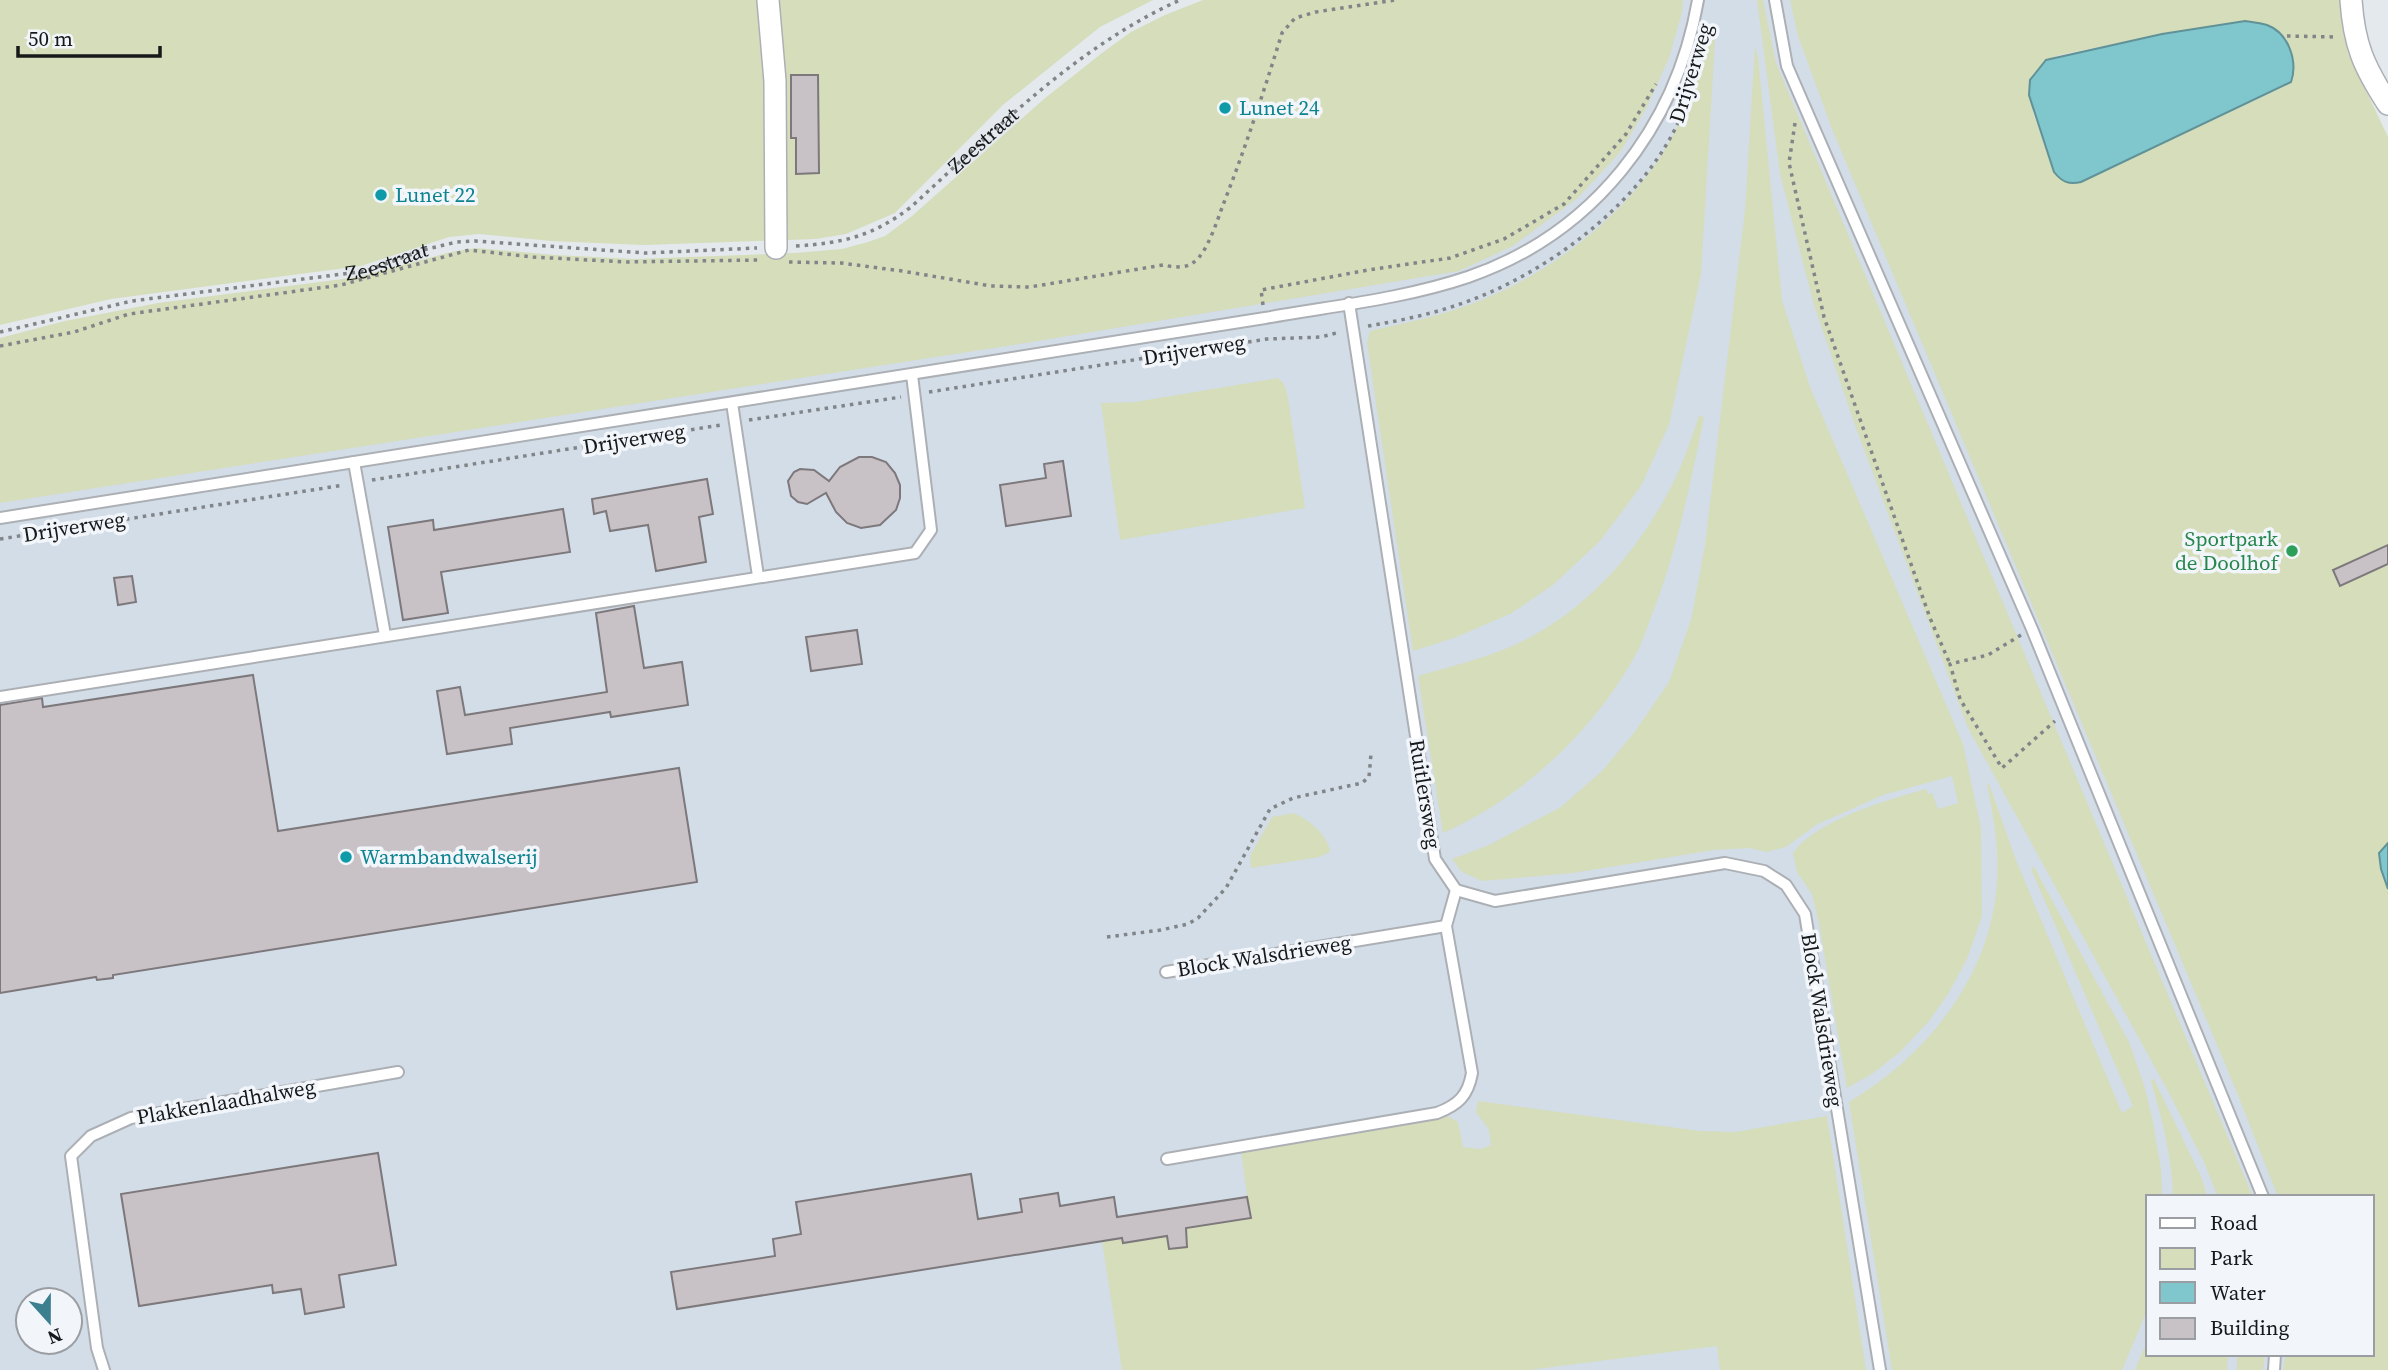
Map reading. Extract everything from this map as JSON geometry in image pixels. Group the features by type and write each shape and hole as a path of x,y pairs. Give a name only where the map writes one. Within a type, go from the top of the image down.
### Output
{"street":[{"path":"768,0 775,81 775,256"},
{"path":"2351,0 2355,38 2365,68 2388,104"}],"lane":[{"name":"Drijverweg","path":"0,518 1265,318 1415,292 1470,276 1525,251 1575,217 1623,168 1660,116 1682,68 1692,35 1698,0"},
{"path":"1775,0 1787,66 2032,629 2262,1195"},
{"name":"Ruitlersweg","path":"1349,303 1435,859 1456,890"},
{"path":"0,696 915,553 931,530 912,375"},
{"path":"732,403 758,576"},
{"path":"354,462 385,635"},
{"name":"Block Walsdrieweg","path":"1456,890 1495,901 1725,863 1764,871 1786,885 1805,914 1880,1370"},
{"path":"1167,1159 1437,1113 1456,1105 1469,1090 1472,1073 1446,926 1456,890"},
{"name":"Block Walsdrieweg","path":"1166,972 1446,926"},
{"name":"Plakkenlaadhalweg","path":"104,1370 97,1348 71,1156 91,1136 131,1118 398,1072"}],"path":[{"name":"Zeestraat","path":"0,332 132,301 366,271 423,250 457,242 645,253 775,256 842,241 876,230 893,220 911,207 1019,109 1110,37 1180,0"},
{"path":"0,346 74,332 130,314 341,285 469,250 533,257 626,262 775,256 902,271 991,286 1030,287 1163,265 1181,267 1194,263 1203,252 1241,160 1282,33 1295,18 1316,12 1395,0"},
{"path":"2287,36 2355,38"},
{"name":"Drijverweg","path":"0,539 1267,339 1321,337 1353,328 1400,321 1458,305 1529,272 1584,234 1621,202 1652,166 1674,131 1697,68"},
{"name":"Drijverweg","path":"1267,339 1261,290 1450,258 1504,239 1563,204 1626,134 1658,79"},
{"path":"1800,94 1789,163 1824,317 1961,699 2002,768 2066,712"},
{"path":"1950,664 1988,654 2032,629"},
{"path":"1107,937 1174,927 1188,924 1198,918 1226,888 1270,809 1293,798 1363,783 1369,777 1371,754"}],"shaded area":[{"path":"1678,0 1805,0 2287,1195 2146,1195 2146,1356 2322,1356 2317,1370 0,1370 0,492 166,467"}],"green space":[{"path":"0,0 1153,0 1100,27 1004,104 895,213 846,234 816,239 644,245 551,241 479,234 449,237 361,266 111,299 0,325"},
{"path":"1203,0 1683,0 1669,58 1647,107 1621,151 1579,197 1513,246 1459,271 1032,342 0,503 0,338 65,321 158,303 358,277 476,248 634,259 795,253 842,249 868,242 885,236 912,216 1044,99 1131,32"},
{"path":"1757,0 1763,0 1776,63 2252,1195 2217,1195 2204,1162 2168,1091 1968,728 1856,428 1814,305 1780,174"},
{"path":"1790,0 2341,0 2348,53 2388,137 2388,1370 2283,1370 2286,1356 2374,1356 2374,1195 2277,1195 2236,1090 1832,129 1798,36","holes":["2245,21 2268,25 2278,31 2285,86 2081,182 2073,184 2054,172 2033,112 2030,80 2046,60 2162,34"]},
{"path":"1716,24 1701,274 1669,425 1641,486 1600,541 1553,585 1512,613 1454,638 1413,651 1367,343 1370,331 1448,312 1504,290 1563,256 1591,234 1640,185 1660,157 1676,129"},
{"path":"1755,46 1782,300 1810,387 1963,744 1981,828 1982,916 1967,959 1929,1021 1900,1052 1872,1074 1847,1088 1819,923 1812,894 1797,872 1793,853 1804,841 1835,821 1892,799 1926,789 1928,794 1932,793 1938,809 1958,803 1952,776 1883,795 1816,825 1786,847 1766,852 1750,848 1714,850 1573,873 1482,881 1462,872 1452,859 1487,846 1561,807 1602,771 1634,733 1669,682 1691,620 1705,545 1745,210"},
{"path":"1278,378 1284,384 1288,398 1305,508 1120,540 1101,403 1135,402"},
{"path":"1699,416 1704,417 1668,568 1640,647 1618,684 1577,736 1553,760 1500,801 1443,833 1418,676 1486,656 1525,640 1550,626 1594,591 1632,549 1663,502 1679,470"},
{"path":"1987,783 2016,860 2122,1113 2133,1106 2031,869 2034,867 2129,1042 2152,1117 2161,1169 2162,1195 2146,1195 2146,1313 2122,1370 1892,1370 1849,1102 1881,1081 1910,1056 1936,1028 1958,998 1976,964 1989,929 1996,891 1997,852"},
{"path":"1294,813 1317,829 1326,840 1330,852 1319,857 1251,868 1250,856 1272,817"},
{"path":"2154,1079 2202,1179 2206,1195 2173,1195 2163,1124 2151,1081"},
{"path":"1478,1101 1700,1131 1735,1132 1827,1116 1866,1370 1720,1370 1717,1346 1529,1370 1122,1370 1102,1241 1250,1218 1241,1151 1447,1116 1458,1122 1463,1147 1481,1149 1491,1145 1489,1130 1476,1112"},
{"path":"2146,1344 2146,1356 2228,1356 2227,1370 2135,1370"},
{"path":"2237,1356 2265,1356 2263,1370 2237,1370"}],"water":[{"path":"2245,21 2267,25 2281,34 2292,57 2291,82 2081,182 2066,182 2054,172 2029,95 2030,80 2046,60 2162,34"},
{"path":"2388,843 2388,889 2379,853"}],"building":[{"path":"791,75 818,75 819,173 796,174 796,138 791,138"},
{"path":"859,457 872,457 886,462 900,485 896,510 880,525 861,528 847,523 836,512 826,493 807,504 798,502 791,496 788,481 794,472 800,469 814,470 829,481 840,467"},
{"path":"1063,461 1071,516 1006,526 1000,485 1046,478 1044,464"},
{"path":"707,479 713,514 699,517 706,562 656,571 648,525 610,531 606,511 594,514 592,499"},
{"path":"563,509 570,552 441,572 448,613 403,620 388,527 433,520 434,530"},
{"path":"2388,545 2388,564 2340,586 2333,570"},
{"path":"132,576 136,602 118,605 114,578"},
{"path":"634,606 644,668 682,662 688,705 611,717 610,712 510,728 512,744 447,754 437,691 460,687 465,715 607,692 596,613"},
{"path":"857,630 862,664 811,671 806,637"},
{"name":"Warmbandwalserij","path":"253,675 278,831 679,768 697,882 113,975 113,978 97,980 96,977 0,993 0,705 42,698 43,707"},
{"path":"378,1153 396,1265 339,1275 344,1307 305,1314 301,1289 273,1293 272,1285 139,1306 121,1194"},
{"path":"971,1174 978,1219 1022,1212 1020,1199 1058,1193 1060,1206 1114,1197 1117,1217 1247,1197 1251,1218 1186,1228 1187,1247 1169,1249 1167,1236 1123,1243 1122,1238 677,1309 671,1272 775,1256 773,1239 801,1234 796,1202"}],"place":[{"name":"Lunet 24","path":"1225,108"},
{"name":"Lunet 22","path":"381,195"},
{"name":"Sportpark de Doolhof","path":"2292,551"},
{"name":"Warmbandwalserij","path":"346,857"}]}
